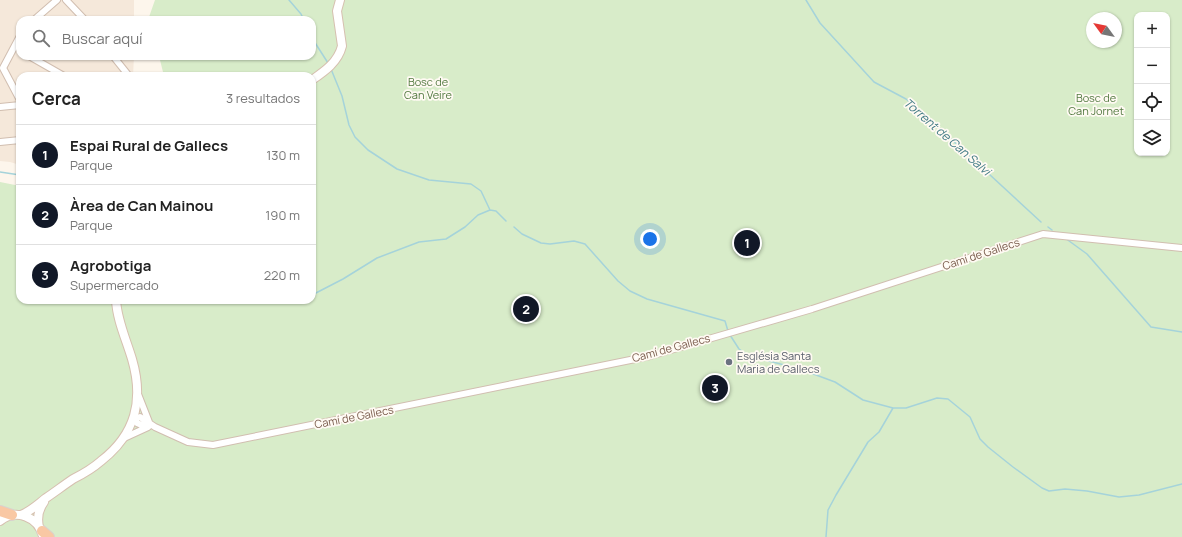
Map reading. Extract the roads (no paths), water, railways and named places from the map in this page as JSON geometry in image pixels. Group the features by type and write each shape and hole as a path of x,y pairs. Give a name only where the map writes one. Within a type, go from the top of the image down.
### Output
{"highway":[{"path":"0,512 16,515"}],"main road":[{"path":"316,77 331,65 341,50 342,46 337,11 340,0"},
{"path":"0,521 5,517 29,511 102,461 124,438 134,419 138,394 136,373 119,317 117,304"},
{"path":"43,533 38,519 39,509 48,497"},
{"path":"16,515 31,519 43,533"}],"street":[{"path":"39,16 57,0"},
{"path":"66,0 81,16"},
{"path":"16,44 3,68 16,92"},
{"path":"36,60 57,72"},
{"path":"117,60 126,72"},
{"path":"0,107 16,105"},
{"path":"0,142 16,140"},
{"name":"Camí de Gallecs","path":"134,419 140,417 148,425 188,442 213,445 650,356 812,309 1043,234 1182,248"},
{"name":"Camí de Gallecs","path":"138,394 148,425"},
{"path":"124,438 148,425"}],"waterway":[{"path":"289,0 302,16"},
{"name":"Torrent de Can Salvi","path":"806,0 820,23 874,82 906,99 1041,222"},
{"path":"316,44 328,63"},
{"path":"331,69 342,96 349,125 355,137 368,150 397,169 429,180 471,184 481,191 490,210"},
{"path":"0,172 16,174"},
{"path":"316,293 343,279 377,258 419,242 446,239 465,227 478,215 490,210 496,211 506,221"},
{"path":"514,227 522,234 541,243 550,244 574,241 585,244 618,281 630,291 647,299 725,321 728,331"},
{"name":"Torrent de Can Salvi","path":"1048,227 1052,230"},
{"name":"Torrent de Can Salvi","path":"1065,238 1087,254 1151,327 1182,332"},
{"path":"730,335 739,349 749,356 800,369 835,382 863,400 893,408 906,408 937,398 948,399 970,417 980,439 988,447 1042,488 1049,491 1065,489 1087,491 1119,497 1139,495 1182,484"},
{"path":"826,537 828,510 868,442 879,432 893,408"}],"place":[{"name":"Espai Rural de Gallecs","path":"747,243"},
{"name":"Àrea de Can Mainou","path":"526,309"},
{"name":"Església Santa Maria de Gallecs","path":"729,362"},
{"name":"Agrobotiga","path":"715,388"}],"park label":[{"name":"Bosc de Can Veire","path":"428,88"},
{"name":"Bosc de Can Jornet","path":"1096,104"}]}
